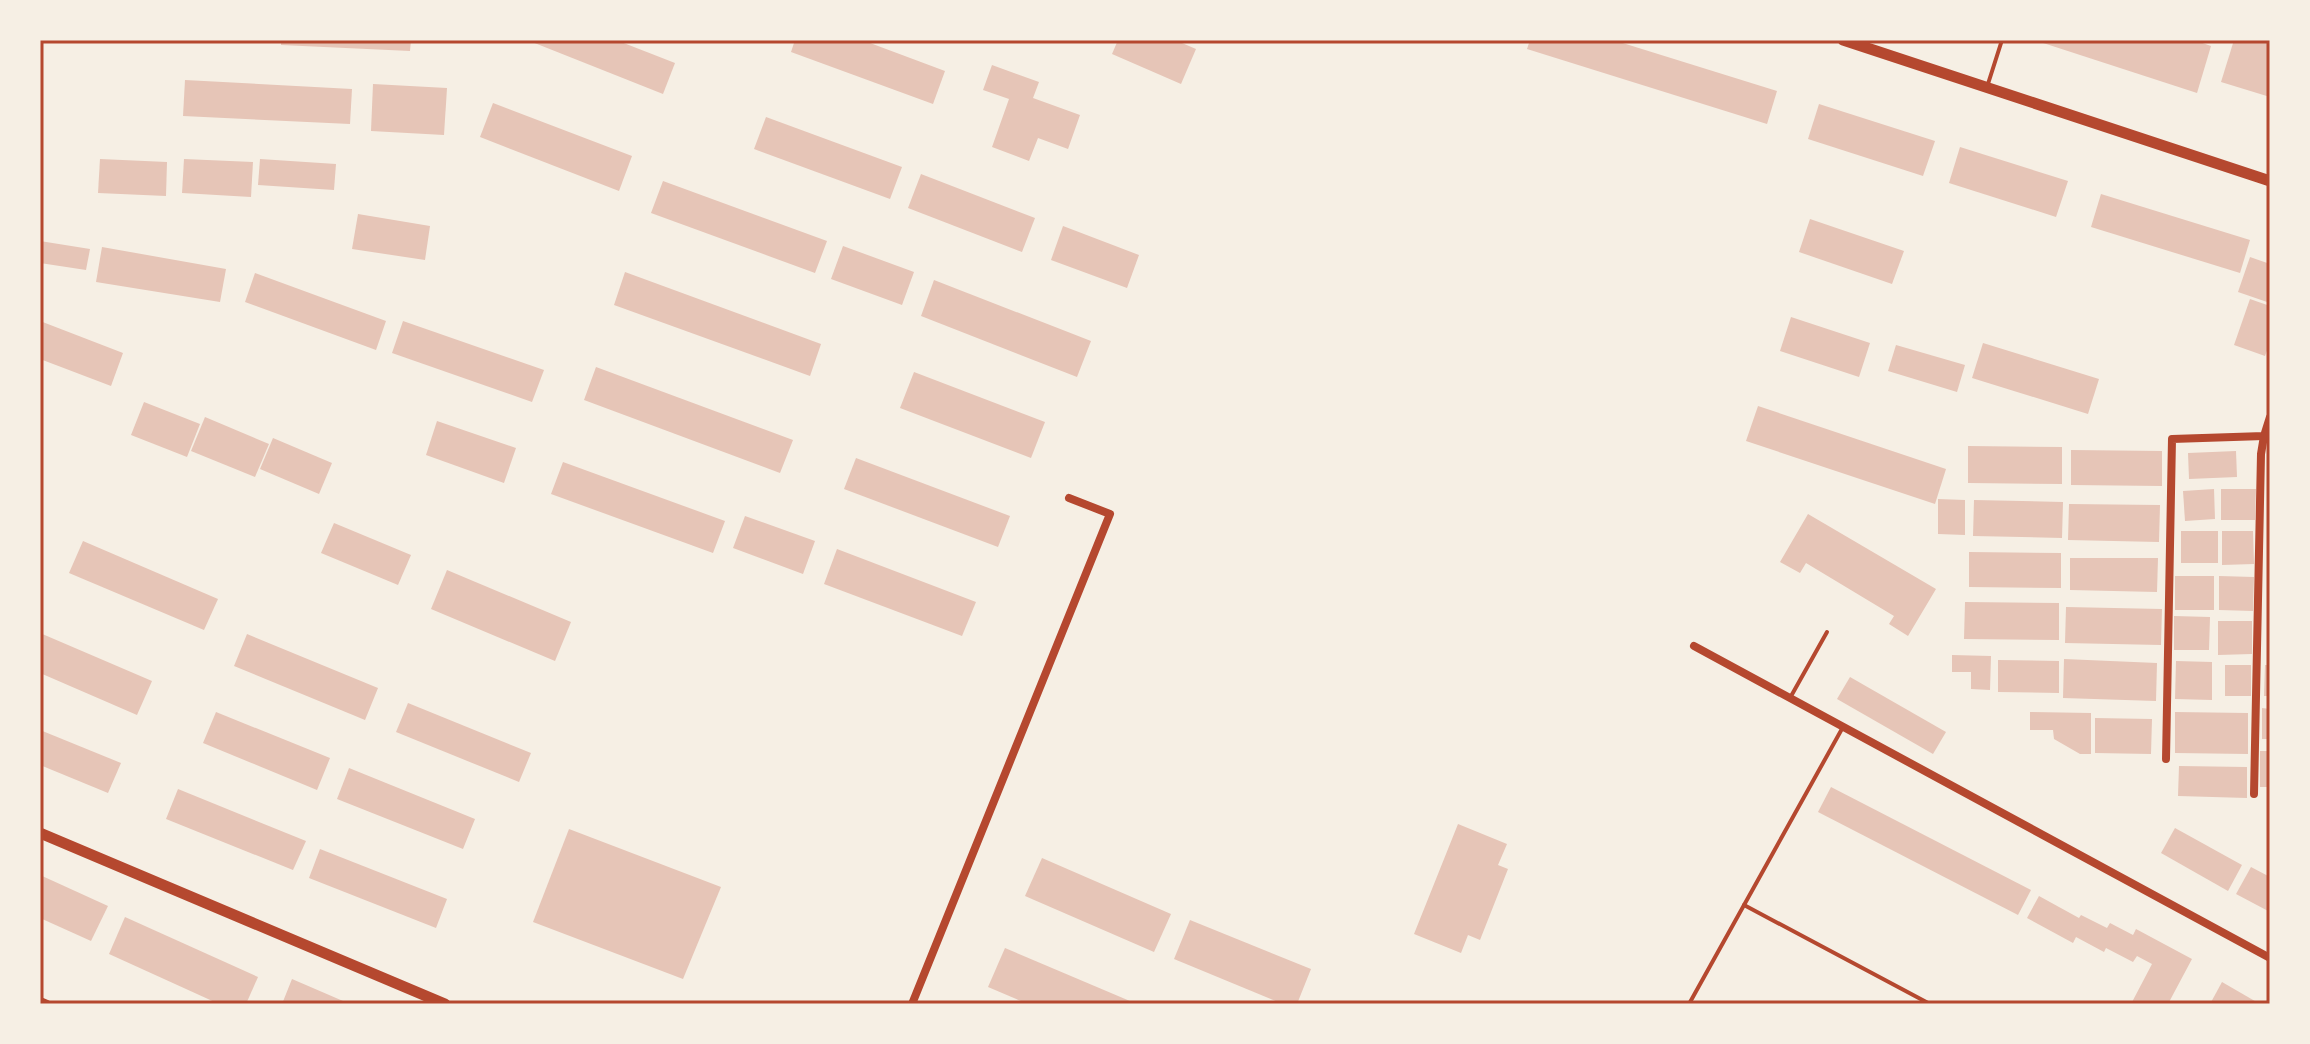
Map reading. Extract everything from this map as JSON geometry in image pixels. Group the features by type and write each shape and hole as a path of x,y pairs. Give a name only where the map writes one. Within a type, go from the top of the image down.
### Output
{"street":[{"path":"1843,40 2270,181"},
{"path":"2254,794 2261,454 2270,417"},
{"path":"2166,759 2172,439 2264,436"},
{"path":"912,1004 1110,514 1069,498"},
{"path":"1694,646 2270,958"},
{"path":"40,833 445,1004"},
{"path":"40,1001 47,1004"}],"lane":[{"path":"1987,87 2002,40"},
{"path":"1790,698 1827,632"},
{"path":"1689,1004 1843,727"},
{"path":"1744,905 1930,1004"}],"building":[{"path":"281,40 411,40 410,51 281,45"},
{"path":"527,40 616,40 675,63 663,94"},
{"path":"795,40 862,40 945,71 933,104 791,52"},
{"path":"1118,40 1175,40 1196,49 1181,84 1112,54"},
{"path":"1530,40 1613,40 1777,91 1767,124 1527,49"},
{"path":"2194,40 2211,46 2197,93 2037,41"},
{"path":"2234,40 2270,40 2270,97 2221,82"},
{"path":"992,65 1039,82 1033,98 1080,115 1068,149 1038,138 1029,161 992,147 1009,99 983,90"},
{"path":"185,80 352,89 350,124 183,116"},
{"path":"373,84 447,88 444,135 371,131"},
{"path":"493,103 632,156 619,191 480,137"},
{"path":"1819,104 1935,141 1923,176 1808,139"},
{"path":"766,117 902,167 890,199 754,149"},
{"path":"1960,147 2068,181 2056,217 1949,183"},
{"path":"100,159 167,162 166,196 98,193"},
{"path":"184,159 253,162 251,197 182,193"},
{"path":"260,159 336,164 334,190 258,185"},
{"path":"921,174 1035,218 1022,252 908,208"},
{"path":"663,181 827,241 815,273 651,213"},
{"path":"2101,194 2250,240 2240,273 2091,227"},
{"path":"358,214 430,226 425,260 352,249"},
{"path":"1810,219 1904,251 1892,284 1799,252"},
{"path":"1063,226 1139,255 1127,288 1051,260"},
{"path":"40,241 90,249 86,270 40,263"},
{"path":"843,246 914,272 902,305 831,279"},
{"path":"102,247 226,269 220,302 96,282"},
{"path":"2250,257 2270,264 2270,303 2238,292"},
{"path":"625,272 821,344 810,376 614,305"},
{"path":"255,273 386,321 376,350 245,302"},
{"path":"934,280 1091,341 1077,377 921,316"},
{"path":"2250,299 2270,306 2270,342 2265,356 2234,345"},
{"path":"1791,317 1870,343 1859,377 1780,351"},
{"path":"40,321 123,353 111,386 40,359"},
{"path":"403,321 544,370 532,402 392,353"},
{"path":"1983,343 2099,379 2088,414 1972,378"},
{"path":"1896,345 1965,365 1957,392 1888,371"},
{"path":"596,367 793,440 780,473 584,400"},
{"path":"914,372 1045,422 1031,458 900,408"},
{"path":"144,402 200,424 187,457 131,435"},
{"path":"1758,406 1946,469 1935,504 1746,441"},
{"path":"205,417 269,444 255,477 191,451"},
{"path":"437,421 516,448 504,483 426,455"},
{"path":"273,438 332,463 319,494 260,469"},
{"path":"1968,446 2062,447 2062,484 1968,483"},
{"path":"2071,450 2162,451 2162,486 2071,485"},
{"path":"2236,451 2237,477 2189,479 2188,453"},
{"path":"856,458 1010,516 998,547 844,489"},
{"path":"563,462 725,521 713,553 551,494"},
{"path":"2214,489 2215,519 2185,521 2183,491"},
{"path":"2221,489 2256,489 2255,520 2221,520"},
{"path":"1938,499 1965,500 1965,535 1938,534"},
{"path":"1974,500 2063,502 2062,538 1973,536"},
{"path":"2069,504 2160,505 2159,542 2068,540"},
{"path":"1808,514 1936,589 1908,636 1889,624 1894,616 1806,563 1800,573 1780,562"},
{"path":"745,516 815,541 803,574 733,548"},
{"path":"334,523 411,555 398,585 321,553"},
{"path":"2181,531 2218,531 2218,563 2181,563"},
{"path":"2222,531 2253,531 2254,564 2222,565"},
{"path":"83,541 218,599 204,630 69,573"},
{"path":"837,549 976,602 962,636 824,584"},
{"path":"1969,552 2061,553 2061,588 1969,587"},
{"path":"2070,558 2158,558 2157,592 2070,590"},
{"path":"447,570 571,622 555,661 431,609"},
{"path":"2175,576 2214,576 2214,610 2175,610"},
{"path":"2219,576 2254,577 2253,611 2219,610"},
{"path":"1965,602 2059,603 2059,640 1964,639"},
{"path":"2066,607 2162,609 2161,645 2065,643"},
{"path":"2174,616 2210,617 2209,650 2174,650"},
{"path":"2218,621 2252,621 2252,654 2218,655"},
{"path":"40,633 152,681 137,715 40,673"},
{"path":"247,634 378,688 365,720 234,666"},
{"path":"1952,655 1991,656 1990,690 1971,689 1971,672 1952,672"},
{"path":"2064,659 2157,663 2156,701 2063,698"},
{"path":"1998,660 2059,661 2059,693 1998,692"},
{"path":"2176,661 2212,662 2212,700 2175,699"},
{"path":"2225,665 2251,665 2251,696 2225,696"},
{"path":"2265,665 2270,665 2270,696 2264,696"},
{"path":"1850,677 1946,732 1933,754 1837,699"},
{"path":"408,703 531,753 519,782 396,732"},
{"path":"2262,708 2270,709 2270,739 2262,739"},
{"path":"216,712 330,758 317,790 203,743"},
{"path":"2030,712 2091,713 2091,754 2080,754 2054,739 2053,730 2030,730"},
{"path":"2175,712 2248,713 2248,754 2175,753"},
{"path":"2095,718 2152,719 2151,754 2095,753"},
{"path":"40,730 121,763 108,793 40,765"},
{"path":"2260,751 2270,751 2270,787 2260,787"},
{"path":"2179,766 2247,767 2247,798 2178,796"},
{"path":"349,768 475,819 463,849 337,799"},
{"path":"1831,787 2031,890 2018,915 1818,812"},
{"path":"178,789 306,841 293,870 166,819"},
{"path":"1458,824 1507,844 1498,865 1508,869 1480,940 1468,935 1461,953 1414,934"},
{"path":"2175,828 2242,865 2228,891 2161,853"},
{"path":"569,829 721,887 683,979 533,922"},
{"path":"320,849 447,899 436,928 309,878"},
{"path":"1042,858 1171,914 1154,952 1025,896"},
{"path":"2251,867 2270,877 2270,912 2236,894"},
{"path":"40,875 108,906 91,941 40,918"},
{"path":"2039,896 2079,918 2081,915 2107,928 2110,923 2133,935 2136,929 2192,959 2168,1004 2131,1004 2152,964 2137,956 2133,962 2106,948 2104,952 2076,937 2073,943 2027,918"},
{"path":"125,917 258,977 246,1004 219,1004 109,954"},
{"path":"1190,920 1311,969 1297,1004 1283,1004 1174,959"},
{"path":"1005,948 1137,1004 1028,1004 988,987"},
{"path":"292,979 350,1004 282,1004"},
{"path":"2222,982 2260,1004 2210,1004"}]}
